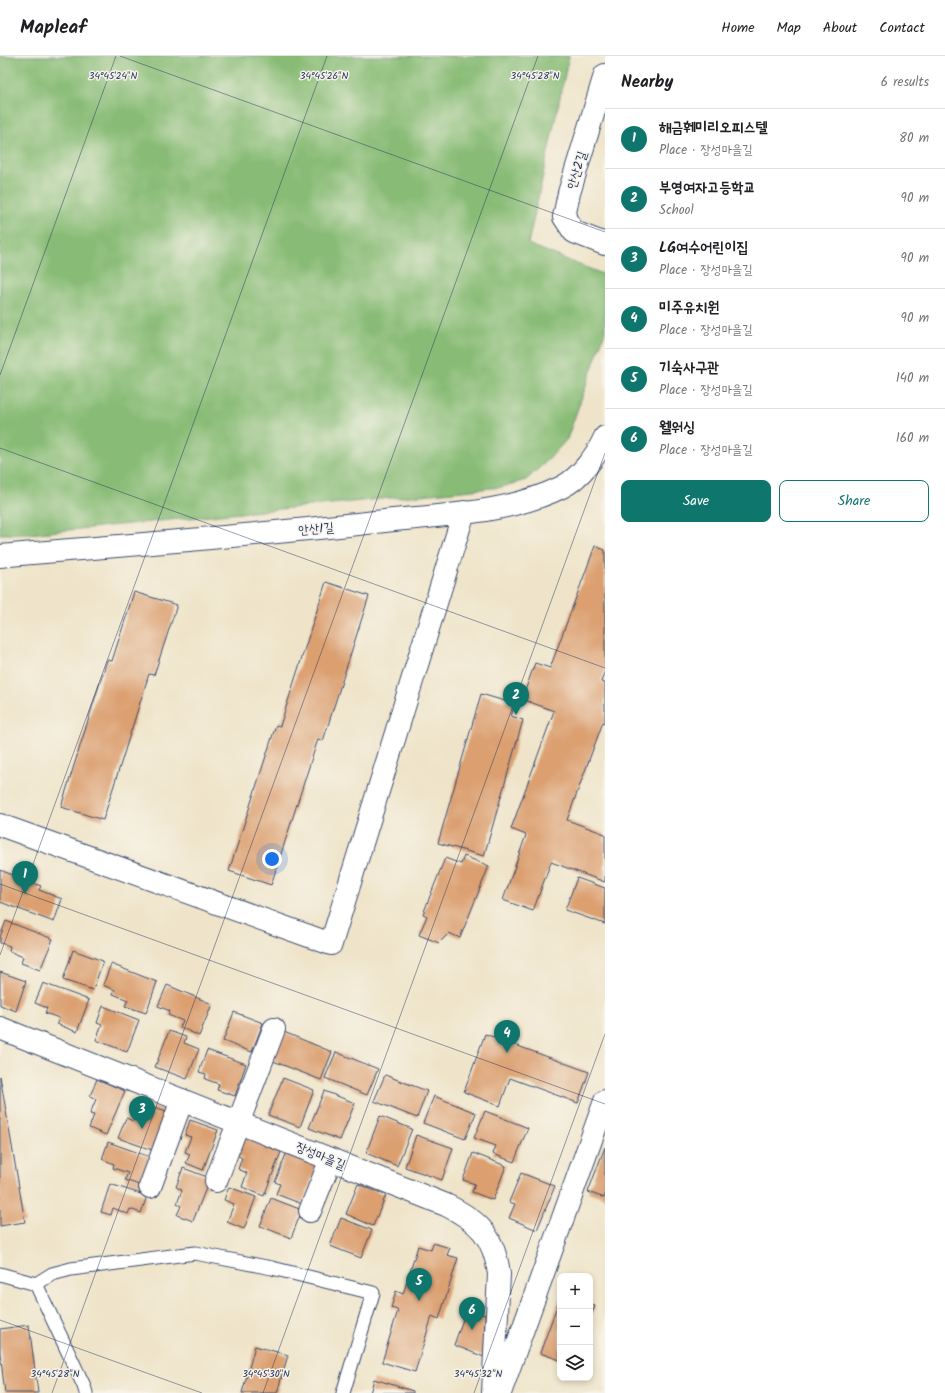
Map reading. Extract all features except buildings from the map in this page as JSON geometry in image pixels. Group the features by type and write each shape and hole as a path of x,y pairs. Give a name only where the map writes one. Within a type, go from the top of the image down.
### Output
{"street":[{"name":"안산2길","path":"605,75 569,193 564,217 574,232 605,244"},
{"name":"안산1길","path":"0,556 322,528 485,510 530,500 564,486 585,467 605,437"},
{"path":"0,825 331,944 464,512"},
{"name":"장성마을길","path":"0,1028 446,1205 467,1216 482,1229 492,1244 497,1259 499,1274 493,1393"},
{"path":"216,1181 274,1029"},
{"path":"150,1187 182,1100"},
{"path":"500,1393 605,1101"},
{"path":"310,1211 331,1159"}],"lane":[{"path":"0,1274 36,1284 52,1274 71,1269 195,1253 272,1268 373,1293 343,1393"},
{"path":"36,1284 86,1393"}],"green space":[{"path":"0,56 569,56 528,244 605,275 605,332 567,439 548,460 526,480 502,487 29,534 0,534"}],"place":[{"name":"부영여자고등학교","path":"516,715"},
{"name":"해금훼미리오피스텔","path":"25,894"},
{"name":"미주유치원","path":"507,1053"},
{"name":"LG여수어린이집","path":"142,1129"},
{"name":"기숙사구관","path":"419,1301"},
{"name":"웰워싱","path":"472,1330"}]}
